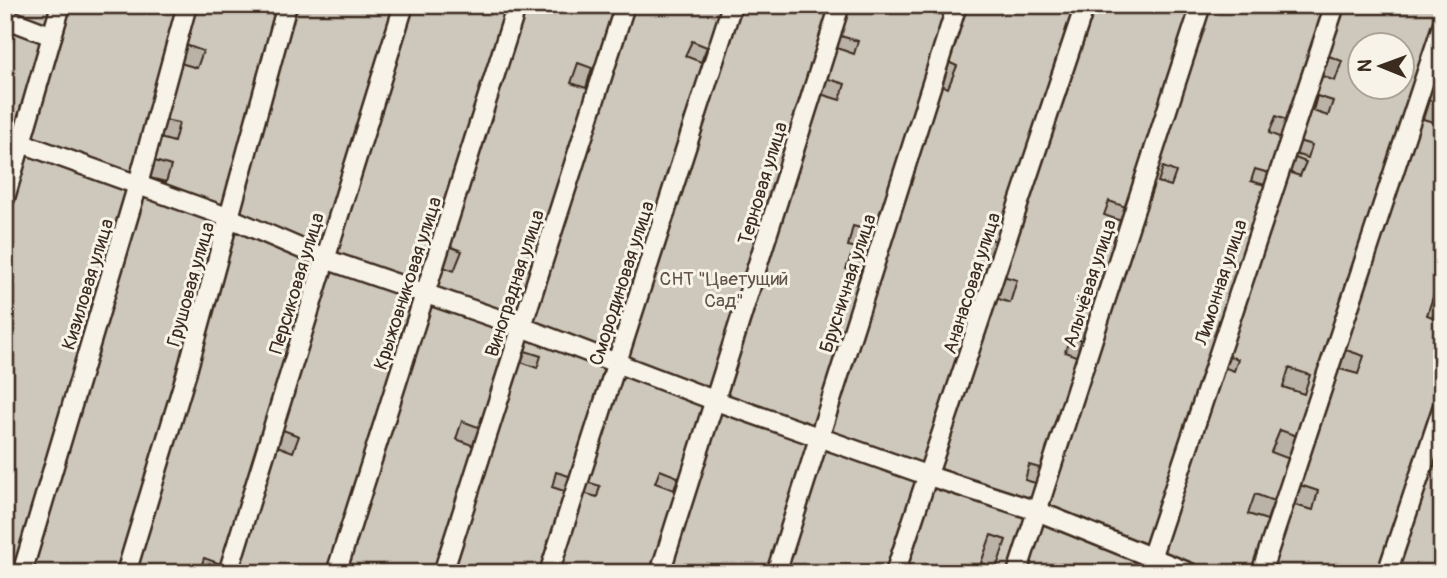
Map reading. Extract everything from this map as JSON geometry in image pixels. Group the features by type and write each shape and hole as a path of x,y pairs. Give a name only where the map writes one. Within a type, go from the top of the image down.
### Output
{"street":[{"path":"5,198 13,140 61,5"},
{"name":"Кизиловая улица","path":"22,573 138,184 187,5"},
{"name":"Грушовая улица","path":"126,573 230,218 287,5"},
{"name":"Персиковая улица","path":"228,573 404,5"},
{"name":"Крыжовниковая улица","path":"336,573 517,5"},
{"name":"Виноградная улица","path":"443,573 625,5"},
{"name":"Смородиновая улица","path":"549,573 732,5"},
{"name":"Терновая улица","path":"660,573 840,5"},
{"name":"Брусничная улица","path":"776,573 957,5"},
{"name":"Ананасовая улица","path":"895,573 1085,5"},
{"name":"Алычёвая улица","path":"1017,573 1201,5"},
{"name":"Лимонная улица","path":"1149,565 1335,5"},
{"path":"5,18 52,36"},
{"path":"1261,573 1442,26"},
{"path":"13,140 230,218 325,259 522,327 716,401 1037,511 1149,565 1190,573"},
{"path":"1387,573 1442,410"}],"green space":[{"name":"СНТ \"Цветущий Сад\"","path":"5,5 1442,5 1442,573 5,573"}],"building":[{"path":"837,35 858,41 854,54 834,47"},
{"path":"692,41 707,47 701,62 685,56"},
{"path":"183,44 203,51 197,68 177,62"},
{"path":"1329,56 1342,61 1335,81 1322,76"},
{"path":"946,61 957,66 948,88 937,83"},
{"path":"578,63 592,68 586,88 571,83"},
{"path":"1438,65 1442,67 1442,87 1431,83"},
{"path":"822,77 845,84 840,100 817,93"},
{"path":"1317,96 1333,101 1328,116 1313,111"},
{"path":"1429,100 1442,104 1437,123 1423,119"},
{"path":"1276,116 1291,122 1284,139 1269,133"},
{"path":"165,120 179,123 174,142 160,138"},
{"path":"1295,140 1312,145 1308,158 1291,153"},
{"path":"1290,156 1306,162 1300,176 1285,171"},
{"path":"155,161 171,166 166,182 150,178"},
{"path":"1163,167 1176,172 1171,186 1158,182"},
{"path":"1255,169 1269,173 1265,185 1251,181"},
{"path":"1109,201 1126,207 1121,221 1104,215"},
{"path":"853,226 872,231 867,250 848,246"},
{"path":"982,236 999,242 993,260 975,253"},
{"path":"446,245 462,251 454,271 438,265"},
{"path":"851,256 865,260 860,274 846,269"},
{"path":"1003,276 1017,280 1010,303 996,298"},
{"path":"1435,291 1442,293 1442,321 1427,315"},
{"path":"1070,336 1087,342 1081,358 1065,352"},
{"path":"1343,349 1364,356 1358,374 1336,368"},
{"path":"522,350 541,356 537,368 518,361"},
{"path":"1224,354 1238,359 1234,371 1220,366"},
{"path":"1289,368 1310,375 1304,394 1283,387"},
{"path":"462,421 481,428 474,446 456,439"},
{"path":"283,430 299,436 293,452 277,446"},
{"path":"1280,430 1300,437 1292,460 1271,452"},
{"path":"1029,465 1043,469 1039,484 1025,480"},
{"path":"660,470 678,477 674,490 655,483"},
{"path":"556,472 572,477 567,492 552,487"},
{"path":"587,482 600,486 597,497 583,493"},
{"path":"1300,485 1318,491 1313,510 1294,505"},
{"path":"1255,494 1274,501 1267,520 1248,514"},
{"path":"991,535 1006,540 996,569 981,563"},
{"path":"204,558 221,564 218,573 199,573"}]}
